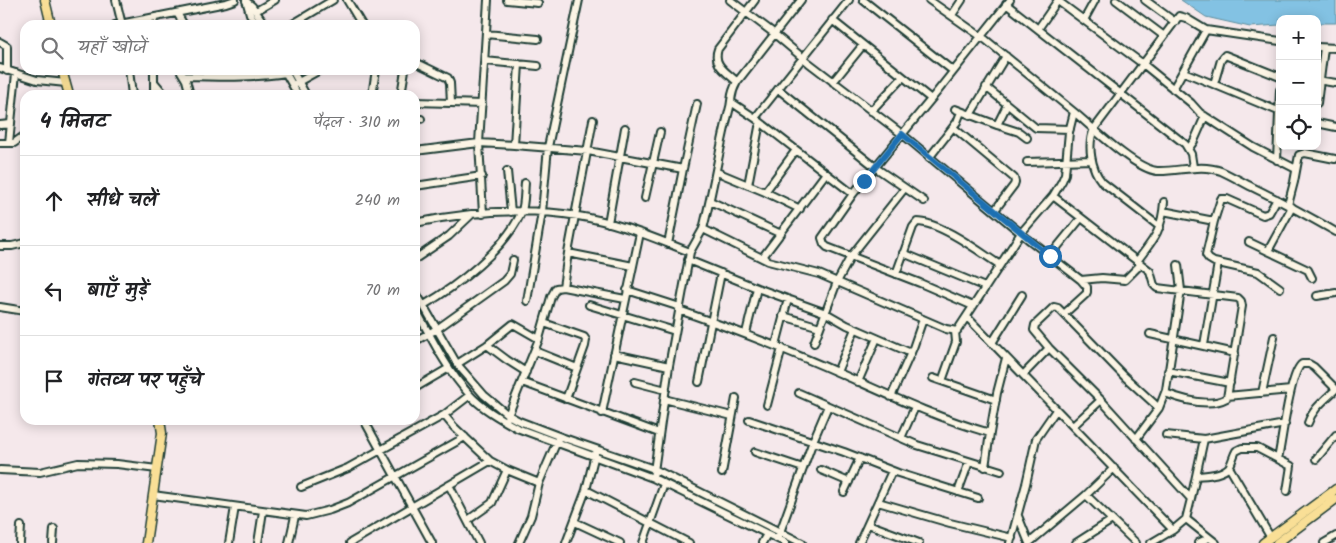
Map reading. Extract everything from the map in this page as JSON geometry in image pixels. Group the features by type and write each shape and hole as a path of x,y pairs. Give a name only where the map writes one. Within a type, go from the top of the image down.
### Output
{"main road":[{"path":"45,0 50,20"},
{"path":"64,75 68,90"},
{"path":"146,543 162,433 161,425"},
{"path":"1274,540 1336,489"},
{"path":"1263,543 1274,540 1336,499"}],"street":[{"path":"116,0 118,20"},
{"path":"140,20 226,4 235,0"},
{"path":"246,0 262,20"},
{"path":"246,0 254,20"},
{"path":"256,11 275,0"},
{"path":"299,20 333,0"},
{"path":"347,0 358,20"},
{"path":"483,214 479,143 488,0"},
{"path":"507,0 538,3"},
{"path":"528,301 542,212 548,147 579,0"},
{"path":"730,0 802,58 902,134 929,158 1081,280 1087,287 1087,292 1064,314"},
{"path":"737,82 718,64 716,56 718,49 755,0"},
{"path":"653,478 669,366 688,260 690,252 703,229 731,102 731,92 801,0"},
{"path":"748,185 757,120 778,89 848,0"},
{"path":"863,0 953,71"},
{"path":"929,0 982,36 1108,142 1147,169 1159,171 1198,167 1221,171 1336,232"},
{"path":"952,16 962,0"},
{"path":"1038,29 1058,0 1192,103 1200,113 1253,147 1296,169"},
{"path":"1084,20 1095,0"},
{"path":"1116,0 1164,36"},
{"path":"1145,0 1175,22"},
{"path":"973,306 827,247 822,238 853,194 1008,2 1038,29 1185,144 1189,148 1193,167"},
{"path":"177,13 181,20"},
{"path":"1160,227 1102,182 1095,174 1091,140 1094,129 1179,16 1206,30 1276,40"},
{"path":"832,20 931,99"},
{"path":"1173,89 1206,30"},
{"path":"486,34 538,38"},
{"path":"0,42 7,46 7,71"},
{"path":"833,82 862,44"},
{"path":"1321,47 1336,48"},
{"path":"1214,84 1221,60 1225,55 1276,76"},
{"path":"970,115 1006,56"},
{"path":"485,61 538,66"},
{"path":"420,64 448,78 451,103"},
{"path":"514,145 519,64"},
{"path":"0,68 20,74"},
{"path":"1184,72 1276,110"},
{"path":"9,143 16,73"},
{"path":"22,75 37,80 66,83"},
{"path":"130,75 131,90"},
{"path":"154,75 154,90"},
{"path":"183,75 188,90"},
{"path":"225,75 240,77 256,75"},
{"path":"290,75 302,90"},
{"path":"296,83 311,75"},
{"path":"373,90 375,75"},
{"path":"401,90 404,75"},
{"path":"871,111 903,77"},
{"path":"1321,80 1336,83"},
{"path":"155,83 161,90"},
{"path":"296,83 297,90"},
{"path":"986,87 1036,128 1070,129"},
{"path":"778,89 876,167 924,201"},
{"path":"420,102 482,104"},
{"path":"731,102 853,194"},
{"path":"668,244 696,104"},
{"path":"997,126 1007,105"},
{"path":"929,158 954,128 958,111 1019,132 1027,138"},
{"path":"955,331 959,329 1021,233 1053,196 1064,174 1074,112"},
{"path":"1189,148 1205,116"},
{"path":"563,287 594,120"},
{"path":"0,125 11,124"},
{"path":"1321,124 1336,127"},
{"path":"608,223 625,128"},
{"path":"954,128 1014,178 1014,185 995,210"},
{"path":"645,198 660,132"},
{"path":"0,143 9,143 20,139"},
{"path":"420,151 479,143 548,147 588,151 683,169"},
{"path":"765,192 796,150"},
{"path":"1277,150 1277,160"},
{"path":"1311,154 1312,150"},
{"path":"1268,251 1290,206 1299,155 1302,153 1311,154 1335,159"},
{"path":"1028,162 1092,160"},
{"path":"507,171 511,212"},
{"path":"716,172 800,209"},
{"path":"762,258 826,173"},
{"path":"420,185 482,176"},
{"path":"424,306 448,290 491,253 512,229 522,212 525,183"},
{"path":"814,343 837,282 851,256 905,188"},
{"path":"1053,196 1152,273 1155,287 1238,298 1241,301 1242,306 1227,396"},
{"path":"1276,199 1269,213 1263,215 1227,199 1221,199 1206,255 1209,259 1218,262 1258,272 1280,288"},
{"path":"710,201 781,234"},
{"path":"1081,280 1102,278 1125,280 1158,233 1164,211 1164,202"},
{"path":"1164,211 1214,221"},
{"path":"420,222 440,217 511,212 542,212 576,216 608,223 690,252"},
{"path":"420,256 449,236 471,215"},
{"path":"1050,256 1081,218"},
{"path":"896,274 913,226 917,222 928,223 956,236 1000,265"},
{"path":"703,229 762,258 819,274 955,331"},
{"path":"602,413 640,233"},
{"path":"1249,242 1308,270 1312,278"},
{"path":"0,246 20,244"},
{"path":"568,253 633,266"},
{"path":"903,253 985,287"},
{"path":"420,338 437,329 504,281 510,274 513,260"},
{"path":"688,260 826,313 855,329 911,353"},
{"path":"1204,345 1218,262"},
{"path":"1136,439 1159,408 1165,394 1181,290 1178,265"},
{"path":"699,382 721,273"},
{"path":"506,422 539,339 554,290 563,287 625,299"},
{"path":"746,333 757,288"},
{"path":"627,290 746,333 914,407 990,433"},
{"path":"1317,296 1336,293"},
{"path":"992,343 1022,295"},
{"path":"420,299 457,364 484,395 508,415 594,456 653,478 786,543"},
{"path":"767,405 779,347 783,316 788,299"},
{"path":"589,305 675,331"},
{"path":"0,307 20,310"},
{"path":"1159,408 1124,376 1058,308 1054,308 1035,325 1034,330 1036,334 1101,400 1191,499"},
{"path":"420,316 449,368 470,395 506,422 517,428 596,449 654,469 802,543"},
{"path":"783,316 820,327"},
{"path":"967,317 1173,530"},
{"path":"891,397 911,353 923,318"},
{"path":"544,323 586,340 566,400"},
{"path":"457,364 488,345 513,324 539,339"},
{"path":"837,372 855,329"},
{"path":"942,381 956,342 955,331"},
{"path":"1150,334 1235,353"},
{"path":"1262,393 1274,337"},
{"path":"858,382 877,338"},
{"path":"488,345 526,372"},
{"path":"1023,375 1049,348"},
{"path":"535,350 577,368"},
{"path":"614,354 669,366"},
{"path":"985,467 996,400 1006,358"},
{"path":"1278,459 1290,390 1297,368 1305,363 1314,367 1336,387 1317,406 1311,414 1308,423"},
{"path":"420,385 449,368"},
{"path":"1168,371 1230,383"},
{"path":"933,378 996,400"},
{"path":"522,382 566,400 659,433"},
{"path":"635,382 666,390"},
{"path":"1165,394 1181,400 1196,402 1222,400 1227,396 1290,390"},
{"path":"799,393 901,438 1001,471"},
{"path":"301,488 348,468 444,415 470,395"},
{"path":"722,473 736,398"},
{"path":"664,399 732,416"},
{"path":"1073,426 1101,400"},
{"path":"778,539 813,441 828,406"},
{"path":"901,438 914,407"},
{"path":"878,502 1011,541 1036,439 1056,410"},
{"path":"444,415 454,428 490,461 539,484"},
{"path":"749,420 813,441 892,471 978,498"},
{"path":"1166,435 1204,439 1285,424"},
{"path":"367,425 430,542"},
{"path":"1316,459 1336,434"},
{"path":"153,495 306,516 348,503 465,437"},
{"path":"519,543 531,516 539,484 558,439"},
{"path":"1151,543 1173,530 1186,519 1204,439"},
{"path":"1197,476 1213,474 1224,470 1228,467 1234,453 1242,448 1257,448 1290,464 1292,468 1287,491"},
{"path":"566,543 586,490 596,449"},
{"path":"755,452 803,468"},
{"path":"844,492 860,458"},
{"path":"350,543 490,461"},
{"path":"958,492 969,462"},
{"path":"0,470 40,472 78,463 157,468"},
{"path":"1228,467 1274,540"},
{"path":"1018,516 1029,543 1086,495 1114,468"},
{"path":"468,520 492,503 507,470"},
{"path":"821,470 849,482"},
{"path":"859,543 892,471"},
{"path":"643,543 664,484"},
{"path":"450,485 479,543"},
{"path":"586,490 689,543"},
{"path":"1086,495 1136,543"},
{"path":"229,543 235,507"},
{"path":"258,543 263,511"},
{"path":"289,543 296,516"},
{"path":"1186,519 1216,543"},
{"path":"1076,543 1112,520"},
{"path":"575,522 620,543"},
{"path":"868,524 919,543"},
{"path":"20,543 21,526"},
{"path":"53,543 54,529"},
{"path":"762,543 767,534"},
{"path":"894,543 898,536"},
{"path":"1324,543 1336,536"},
{"path":"1198,543 1209,538"}],"water":[{"path":"1181,0 1336,0 1336,23 1321,23 1321,15 1276,15 1276,25 1250,27 1206,17"}],"route":[{"path":"864,181 902,134 1050,256"}]}
